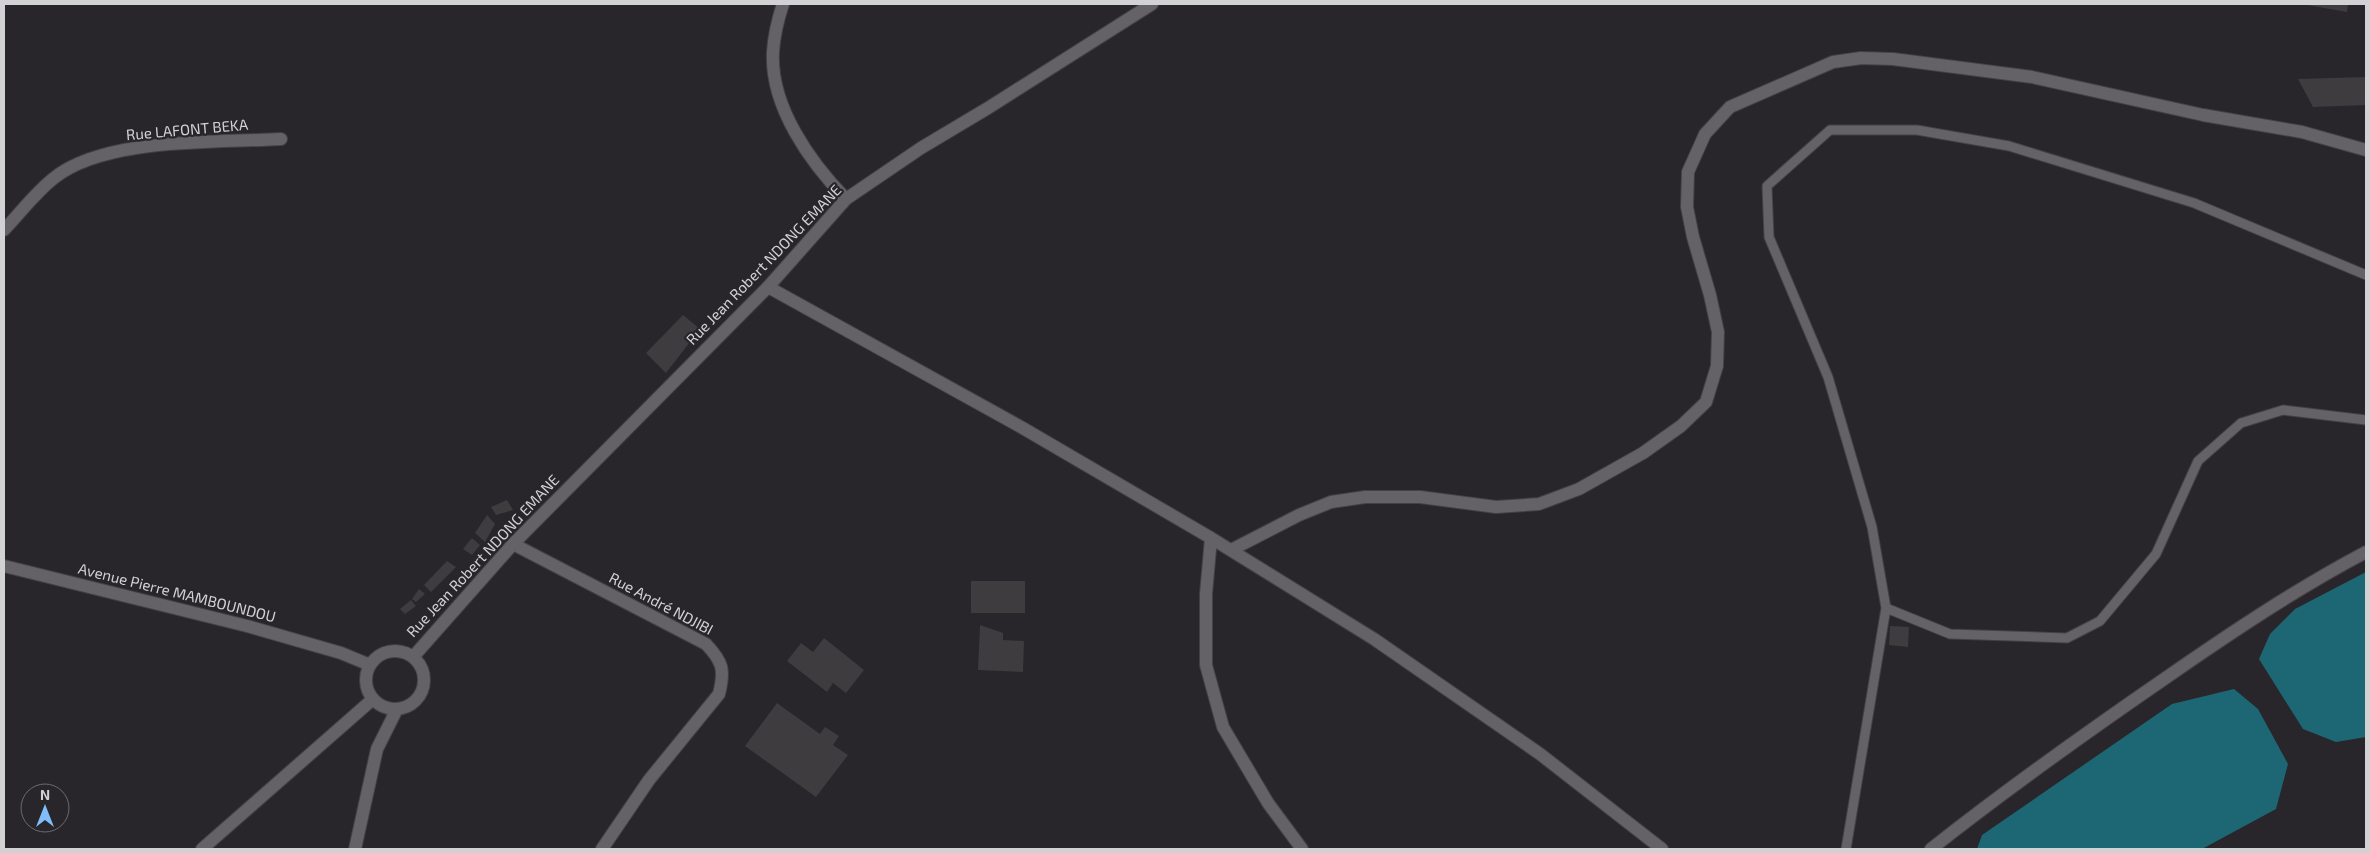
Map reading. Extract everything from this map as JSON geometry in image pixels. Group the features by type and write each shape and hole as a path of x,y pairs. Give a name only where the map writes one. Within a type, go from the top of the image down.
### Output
{"street":[{"path":"783,4 774,36 773,53 773,70 782,104 794,131 811,160 846,199"},
{"name":"Rue Jean Robert NDONG EMANE","path":"413,657 513,544 768,287 846,199 921,148 1152,4"},
{"path":"1231,550 1299,515 1331,502 1365,497 1420,497 1496,507 1540,504 1587,484 1643,452 1681,426 1706,402 1717,366 1718,332 1710,295 1693,238 1687,207 1688,172 1705,134 1730,107 1833,62 1861,58 1894,59 2032,77 2203,115 2302,132 2366,150"},
{"name":"Rue LAFONT BEKA","path":"4,230 55,177 78,164 109,154 182,144 281,140"},
{"path":"768,287 1021,427 1231,550 1374,639 1540,754 1662,849"},
{"path":"1211,538 1206,594 1206,665 1223,727 1268,803 1302,849"},
{"name":"Rue André NDJIBI","path":"513,544 706,644 719,658 723,677 719,694 649,780 602,849"},
{"path":"1931,849 2109,716 2217,642 2313,580 2366,552"},
{"name":"Avenue Pierre MAMBOUNDOU","path":"4,566 247,626 341,653 370,665"},
{"path":"394,651 404,652 413,657 422,669 424,677 422,692 412,704 397,709 384,707 373,699 365,683 370,665 376,658 394,651"},
{"path":"202,849 373,699"},
{"path":"356,849 377,749 397,709"}],"lane":[{"path":"1846,849 1886,608 1872,527 1828,376 1770,237 1767,186 1830,130 1917,130 2009,146 2194,203 2366,275"},
{"path":"1886,608 1950,634 2067,638 2100,621 2156,554 2198,461 2241,423 2283,410 2366,420"}],"water":[{"path":"2366,572 2366,737 2336,742 2303,729 2259,659 2270,634 2295,609"},
{"path":"2234,689 2258,709 2288,764 2276,809 2202,849 1977,849 1982,835 2172,704"}],"building":[{"path":"2307,4 2348,4 2347,12"},
{"path":"2366,77 2366,105 2313,107 2298,79"},
{"path":"683,315 700,329 666,373 646,353"},
{"path":"507,500 513,510 496,515 491,507"},
{"path":"487,515 495,524 485,542 475,533"},
{"path":"472,538 480,545 472,555 463,549"},
{"path":"447,561 456,567 431,592 424,585"},
{"path":"971,581 1025,581 1025,613 971,613"},
{"path":"419,589 425,594 416,602 412,599"},
{"path":"411,600 416,606 405,614 400,609"},
{"path":"980,625 1003,633 1003,640 1024,641 1023,672 978,670"},
{"path":"1890,626 1909,627 1908,647 1889,645"},
{"path":"824,638 864,670 846,693 833,683 827,692 787,661 801,643 813,652"},
{"path":"777,703 820,734 825,727 839,736 833,745 848,755 816,797 745,746"}]}
